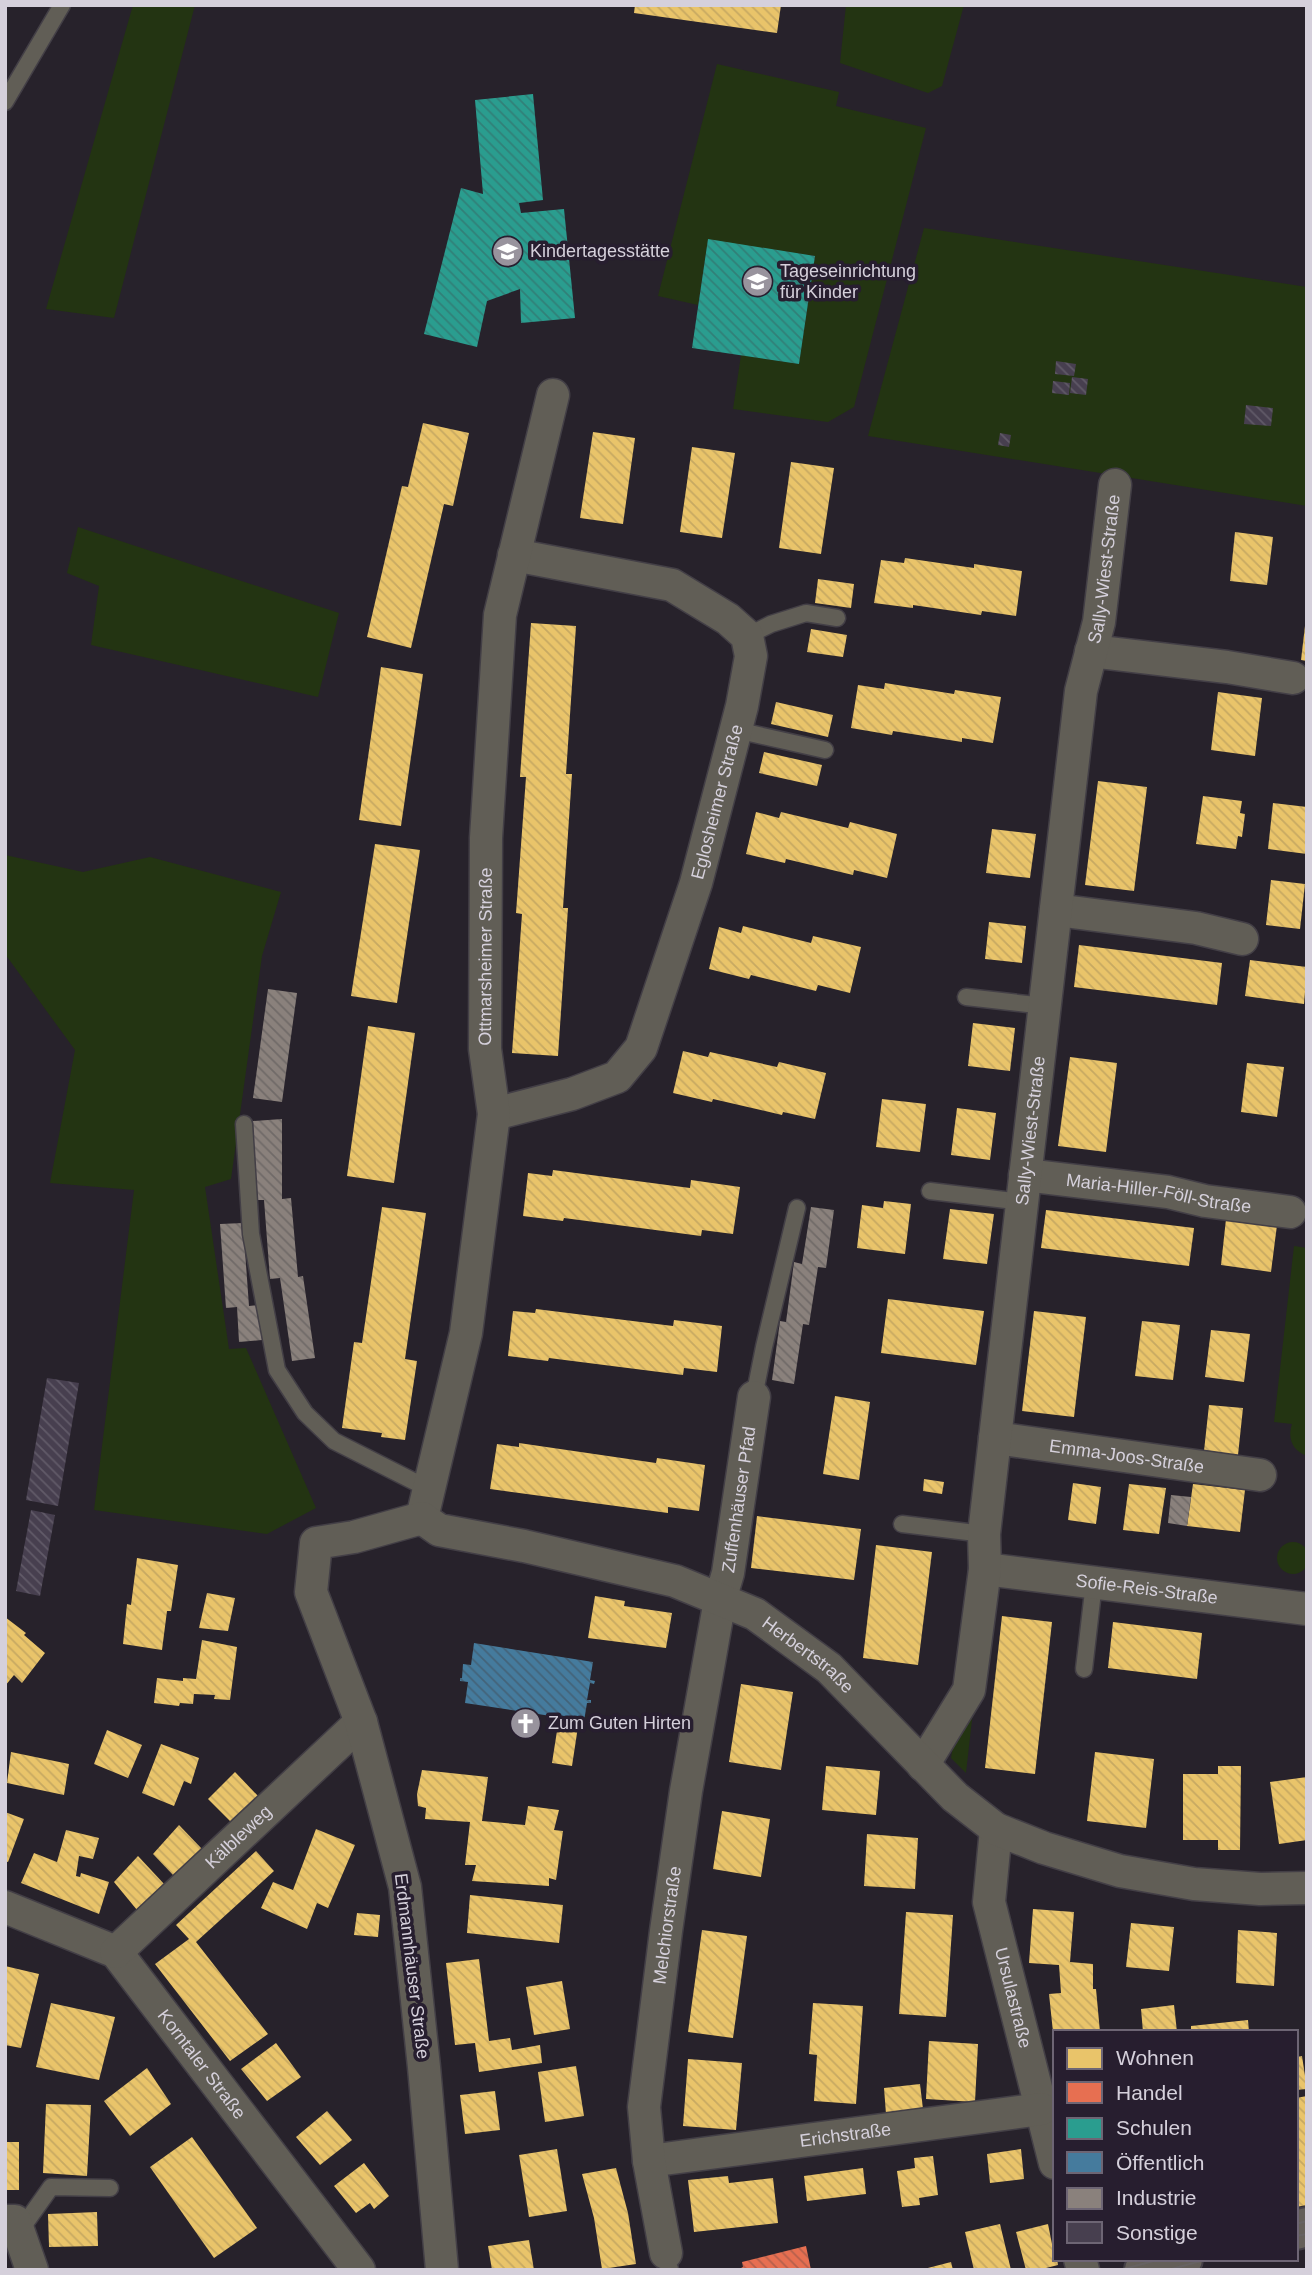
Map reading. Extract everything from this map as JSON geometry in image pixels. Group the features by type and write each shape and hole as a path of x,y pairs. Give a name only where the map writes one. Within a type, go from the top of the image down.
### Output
{"street":[{"name":"Ottmarsheimer Straße","path":"424,1503 466,1333 494,1114 485,1049 486,838 500,615 553,396"},
{"name":"Sally-Wiest-Straße","path":"923,1765 969,1690 985,1569 984,1534 1081,691 1100,622 1115,485"},
{"path":"514,555 672,585 728,619 747,636"},
{"name":"Eglosheimer Straße","path":"494,1114 572,1094 617,1077 641,1048 696,883 736,730 751,656 747,636"},
{"path":"1091,651 1227,667 1293,678"},
{"path":"1056,910 1196,928 1241,939"},
{"name":"Maria-Hiller-Föll-Straße","path":"1023,1189 1168,1192 1205,1201 1290,1212"},
{"name":"Zuffenhäuser Pfad","path":"720,1600 728,1573 754,1397"},
{"name":"Emma-Joos-Straße","path":"995,1438 1260,1475"},
{"name":"Erdmannhäuser Straße","path":"424,1503 354,1537 316,1543 311,1592 361,1722 405,1886 442,2270"},
{"name":"Herbertstraße","path":"424,1503 439,1530 524,1546 675,1581 755,1614 829,1668 955,1797 996,1829 1044,1848 1120,1871 1208,1885 1260,1889 1307,1888"},
{"name":"Sofie-Reis-Straße","path":"985,1569 1307,1609"},
{"name":"Melchiorstraße","path":"669,2264 649,2161 644,2108 686,1791 720,1600"},
{"name":"Kälbleweg","path":"116,1952 361,1722"},
{"name":"Ursulastraße","path":"996,1829 989,1902 1053,2155"},
{"path":"5,1907 116,1952"},
{"name":"Korntaler Straße","path":"116,1952 359,2270"},
{"name":"Erichstraße","path":"649,2161 1041,2109"},
{"path":"12,2227 32,2270"},
{"path":"1143,2270 1176,2261"}],"lane":[{"path":"5,102 62,5"},
{"path":"747,636 771,624 806,613 837,618"},
{"path":"736,730 825,750"},
{"path":"966,997 1045,1006"},
{"path":"244,1124 251,1234 277,1370 305,1413 334,1441 424,1503"},
{"path":"930,1191 1023,1189"},
{"path":"754,1397 797,1208"},
{"path":"902,1524 984,1534"},
{"path":"1084,1669 1094,1583"},
{"path":"12,2227 51,2186 110,2189"}],"green space":[{"path":"133,5 195,5 114,318 46,309"},
{"path":"846,5 964,5 942,86 928,93 840,63"},
{"path":"717,64 839,92 836,106 926,128 854,407 828,422 733,409 741,355 799,364 815,256 708,240 698,305 658,296"},
{"path":"924,228 1307,287 1307,506 868,436"},
{"path":"78,527 339,613 318,697 91,645 99,586 67,573"},
{"path":"5,855 83,872 150,857 281,892 262,956 231,1179 205,1187 229,1349 246,1348 316,1508 267,1534 94,1510 134,1190 50,1183 75,1050 5,954"},
{"path":"1294,1246 1307,1248 1307,1456 1292,1444 1292,1424 1274,1422"},
{"path":"1293,1542 1305,1546 1309,1558 1305,1570 1293,1574 1281,1570 1277,1558 1281,1546"},
{"path":"973,1711 966,1773 951,1758 954,1741"}],"building: Wohnen":[{"path":"635,5 781,5 777,33 634,13"},
{"path":"423,423 469,433 453,506 444,504 411,648 367,637 402,486 408,487"},
{"path":"593,432 635,438 623,524 580,518"},
{"path":"692,447 735,453 722,538 680,532"},
{"path":"791,462 834,468 821,554 779,548"},
{"path":"1235,532 1273,537 1267,585 1230,581"},
{"path":"905,558 974,568 974,564 1022,571 1016,616 982,611 981,615 913,605 913,608 874,603 881,560 904,563"},
{"path":"818,579 854,584 851,608 815,603"},
{"path":"531,623 576,626 566,774 572,774 563,908 568,908 558,1056 512,1053 522,914 516,913 526,777 520,777"},
{"path":"1307,626 1307,661 1301,660"},
{"path":"811,629 847,635 843,657 807,652"},
{"path":"381,667 423,674 401,826 359,820"},
{"path":"885,683 954,694 955,690 1001,697 993,743 962,738 962,742 893,731 892,735 851,728 858,685 884,689"},
{"path":"1218,692 1262,698 1255,756 1211,750"},
{"path":"776,702 833,715 828,737 771,724"},
{"path":"764,752 822,765 817,786 759,773"},
{"path":"1098,781 1147,787 1134,891 1085,885"},
{"path":"1203,796 1242,801 1240,813 1245,814 1242,837 1238,836 1236,849 1196,844"},
{"path":"1273,803 1307,807 1307,854 1268,849"},
{"path":"756,812 779,818 781,812 848,828 850,822 897,834 887,878 854,870 853,875 786,859 785,863 746,854"},
{"path":"992,829 1036,834 1030,878 986,873"},
{"path":"375,844 420,850 397,1003 351,996"},
{"path":"1271,880 1305,884 1300,929 1266,925"},
{"path":"989,922 1026,926 1022,963 985,959"},
{"path":"743,926 811,943 813,936 861,947 850,993 818,985 816,991 751,975 749,979 709,969 719,927 741,933"},
{"path":"1079,945 1222,963 1217,1005 1074,987"},
{"path":"1250,960 1307,967 1304,1004 1245,996"},
{"path":"973,1023 1015,1028 1010,1071 968,1066"},
{"path":"368,1026 415,1033 394,1183 347,1176"},
{"path":"683,1051 708,1057 710,1052 777,1067 779,1062 826,1073 815,1119 673,1093"},
{"path":"1070,1057 1117,1063 1106,1152 1058,1146"},
{"path":"1247,1063 1284,1067 1277,1117 1241,1112"},
{"path":"882,1099 926,1104 920,1152 876,1147"},
{"path":"957,1108 996,1113 990,1160 951,1155"},
{"path":"553,1170 690,1188 691,1180 740,1187 733,1234 702,1230 701,1236 564,1218 563,1221 523,1216 528,1173 552,1176"},
{"path":"884,1201 911,1204 905,1254 857,1248 862,1205 883,1208"},
{"path":"382,1207 426,1213 405,1359 417,1361 405,1440 381,1437 382,1433 342,1428 354,1342 362,1343"},
{"path":"950,1209 994,1214 987,1264 943,1259"},
{"path":"1046,1210 1194,1228 1189,1266 1041,1248"},
{"path":"1226,1219 1277,1225 1271,1272 1221,1265"},
{"path":"888,1299 984,1311 976,1365 881,1353"},
{"path":"536,1309 673,1326 674,1320 722,1326 717,1372 684,1368 683,1375 549,1358 548,1361 508,1356 513,1311 535,1313"},
{"path":"1034,1311 1086,1317 1074,1417 1022,1411"},
{"path":"1142,1321 1180,1325 1173,1380 1135,1376"},
{"path":"1211,1330 1250,1334 1244,1382 1205,1377"},
{"path":"835,1396 870,1402 859,1480 823,1474"},
{"path":"1209,1405 1243,1408 1238,1455 1204,1451"},
{"path":"519,1443 656,1463 657,1458 705,1465 699,1511 668,1507 668,1513 490,1489 497,1444 519,1447"},
{"path":"924,1479 944,1482 942,1494 923,1491"},
{"path":"1073,1483 1101,1487 1096,1524 1068,1520"},
{"path":"1129,1484 1166,1488 1159,1534 1123,1530"},
{"path":"1193,1484 1245,1490 1240,1532 1187,1526"},
{"path":"757,1516 861,1529 854,1580 751,1568"},
{"path":"876,1545 932,1552 918,1665 863,1658"},
{"path":"137,1558 178,1565 171,1611 167,1611 162,1650 123,1644 127,1604 131,1605"},
{"path":"207,1593 235,1598 228,1631 199,1628"},
{"path":"595,1596 625,1601 624,1606 672,1613 666,1648 588,1638"},
{"path":"1002,1616 1052,1622 1035,1774 985,1768"},
{"path":"5,1617 26,1633 24,1635 45,1653 22,1683 14,1675 5,1686"},
{"path":"1113,1622 1202,1633 1197,1679 1108,1668"},
{"path":"202,1640 237,1647 230,1700 214,1699 215,1695 194,1694 193,1704 180,1703 179,1706 154,1703 157,1678 183,1681 183,1678 196,1679"},
{"path":"741,1684 793,1692 781,1770 729,1762"},
{"path":"559,1718 579,1720 572,1766 552,1763"},
{"path":"107,1730 142,1745 128,1778 94,1764"},
{"path":"161,1744 199,1758 191,1784 184,1781 174,1806 142,1793"},
{"path":"11,1752 69,1764 64,1795 7,1783"},
{"path":"1095,1752 1154,1759 1146,1828 1087,1821"},
{"path":"826,1766 880,1771 876,1815 822,1810"},
{"path":"1218,1766 1241,1766 1240,1850 1218,1850 1218,1840 1183,1840 1183,1774 1218,1774"},
{"path":"422,1770 488,1777 482,1821 525,1825 528,1806 559,1810 554,1830 563,1831 556,1880 549,1878 549,1886 472,1881 476,1865 465,1865 470,1822 425,1819 426,1808 418,1806 417,1794"},
{"path":"235,1772 259,1797 231,1822 208,1799"},
{"path":"1307,1777 1307,1840 1279,1844 1270,1782"},
{"path":"722,1811 770,1819 761,1877 713,1869"},
{"path":"5,1812 24,1819 8,1862 5,1861"},
{"path":"179,1825 202,1849 174,1876 153,1854"},
{"path":"316,1829 355,1845 328,1908 317,1903 307,1929 261,1908 273,1882 293,1890"},
{"path":"66,1830 99,1838 93,1859 79,1856 76,1876 80,1877 81,1873 109,1882 99,1914 21,1883 34,1853 57,1862"},
{"path":"867,1834 918,1838 915,1889 864,1886"},
{"path":"256,1851 274,1871 196,1942 268,2034 230,2061 155,1964 189,1939 176,1925"},
{"path":"138,1856 165,1885 137,1910 114,1882"},
{"path":"470,1895 563,1905 559,1943 467,1933"},
{"path":"1033,1909 1074,1912 1070,1962 1093,1964 1093,1989 1096,1989 1100,2030 1053,2032 1049,1994 1061,1993 1059,1965 1029,1963"},
{"path":"906,1912 953,1915 946,2017 899,2014"},
{"path":"357,1913 380,1915 378,1937 354,1935"},
{"path":"1131,1923 1174,1927 1169,1971 1126,1967"},
{"path":"702,1930 747,1936 733,2038 688,2032"},
{"path":"1238,1930 1277,1933 1274,1986 1236,1983"},
{"path":"479,1959 489,2041 510,2038 512,2050 540,2045 542,2063 479,2072 475,2043 455,2045 446,1963"},
{"path":"5,1966 39,1974 21,2048 5,2045"},
{"path":"562,1981 570,2029 534,2035 526,1987"},
{"path":"51,2003 115,2017 99,2080 36,2067"},
{"path":"813,2003 863,2006 856,2104 814,2101 817,2055 809,2054"},
{"path":"1174,2005 1177,2030 1143,2030 1141,2009"},
{"path":"1248,2020 1249,2030 1191,2030 1191,2026"},
{"path":"929,2041 978,2044 975,2102 926,2099"},
{"path":"276,2043 301,2077 267,2101 241,2069"},
{"path":"1302,2056 1307,2089 1298,2090 1298,2057"},
{"path":"688,2059 742,2063 736,2130 683,2126"},
{"path":"576,2066 584,2116 545,2122 538,2072"},
{"path":"147,2068 171,2104 130,2136 104,2101"},
{"path":"920,2084 923,2109 886,2114 884,2088"},
{"path":"495,2091 500,2130 465,2134 460,2095"},
{"path":"1307,2096 1307,2205 1298,2207 1298,2098"},
{"path":"46,2104 91,2105 87,2176 43,2173"},
{"path":"327,2111 352,2140 320,2165 296,2137"},
{"path":"192,2137 257,2228 214,2258 150,2167"},
{"path":"5,2142 19,2142 19,2190 5,2190"},
{"path":"557,2149 567,2211 529,2217 519,2155"},
{"path":"1021,2149 1024,2179 990,2183 987,2154"},
{"path":"933,2156 938,2195 919,2198 920,2205 902,2207 897,2171 915,2168 914,2158"},
{"path":"364,2163 389,2196 374,2209 370,2203 356,2213 334,2186"},
{"path":"616,2168 628,2213 636,2264 602,2269 594,2218 582,2174"},
{"path":"863,2168 866,2194 807,2201 804,2176"},
{"path":"728,2176 729,2183 773,2178 778,2223 694,2232 688,2180"},
{"path":"97,2212 98,2246 49,2247 48,2214"},
{"path":"1000,2224 1011,2270 974,2270 965,2232"},
{"path":"1048,2224 1053,2261 1057,2261 1058,2265 1026,2270 1016,2232"},
{"path":"529,2240 534,2270 492,2270 488,2246"},
{"path":"951,2262 953,2270 924,2270 924,2269"}],"building: Handel":[{"path":"806,2246 811,2270 737,2270 743,2267 742,2262"}],"building: Schulen":[{"name":"Kindertagesstätte","path":"533,94 543,200 519,203 521,213 564,209 575,318 521,323 520,289 487,301 477,347 424,334 461,188 483,194 475,100"},
{"name":"Tageseinrichtung für Kinder","path":"708,239 815,256 799,364 692,348"}],"building: Öffentlich":[{"path":"474,1643 593,1662 590,1680 595,1681 594,1684 590,1683 587,1700 591,1700 591,1703 587,1703 584,1721 465,1703 468,1682 460,1681 460,1678 463,1664 471,1665"}],"building: Industrie":[{"path":"268,989 297,993 282,1102 253,1098"},
{"path":"282,1119 282,1199 291,1198 298,1277 303,1276 315,1358 292,1361 280,1278 270,1279 264,1200 255,1200 253,1121"},
{"path":"811,1207 834,1210 826,1268 818,1267 809,1325 803,1324 794,1384 772,1380 780,1321 786,1322 794,1262 802,1264"},
{"path":"243,1223 249,1306 259,1305 262,1340 239,1342 237,1307 226,1308 220,1224"},
{"path":"1171,1495 1191,1497 1187,1526 1168,1523"}],"building: Sonstige":[{"path":"1056,361 1076,364 1074,376 1055,374"},
{"path":"1072,377 1088,379 1086,395 1070,393"},
{"path":"1053,381 1070,383 1069,395 1052,393"},
{"path":"1246,405 1273,408 1271,426 1244,424"},
{"path":"1000,433 1011,435 1009,447 998,445"},
{"path":"47,1378 79,1383 58,1506 26,1500"},
{"path":"31,1510 55,1515 40,1596 16,1591"}],"tram line":[{"path":"1298,2223 1307,2221"},
{"path":"1298,2236 1307,2234"},
{"path":"1120,2270 1154,2261"},
{"path":"1168,2270 1201,2261"}],"place":[{"name":"Kindertagesstätte","path":"507,251"},
{"name":"Tageseinrichtung für Kinder","path":"757,281"},
{"name":"Zum Guten Hirten","path":"525,1723"}]}
